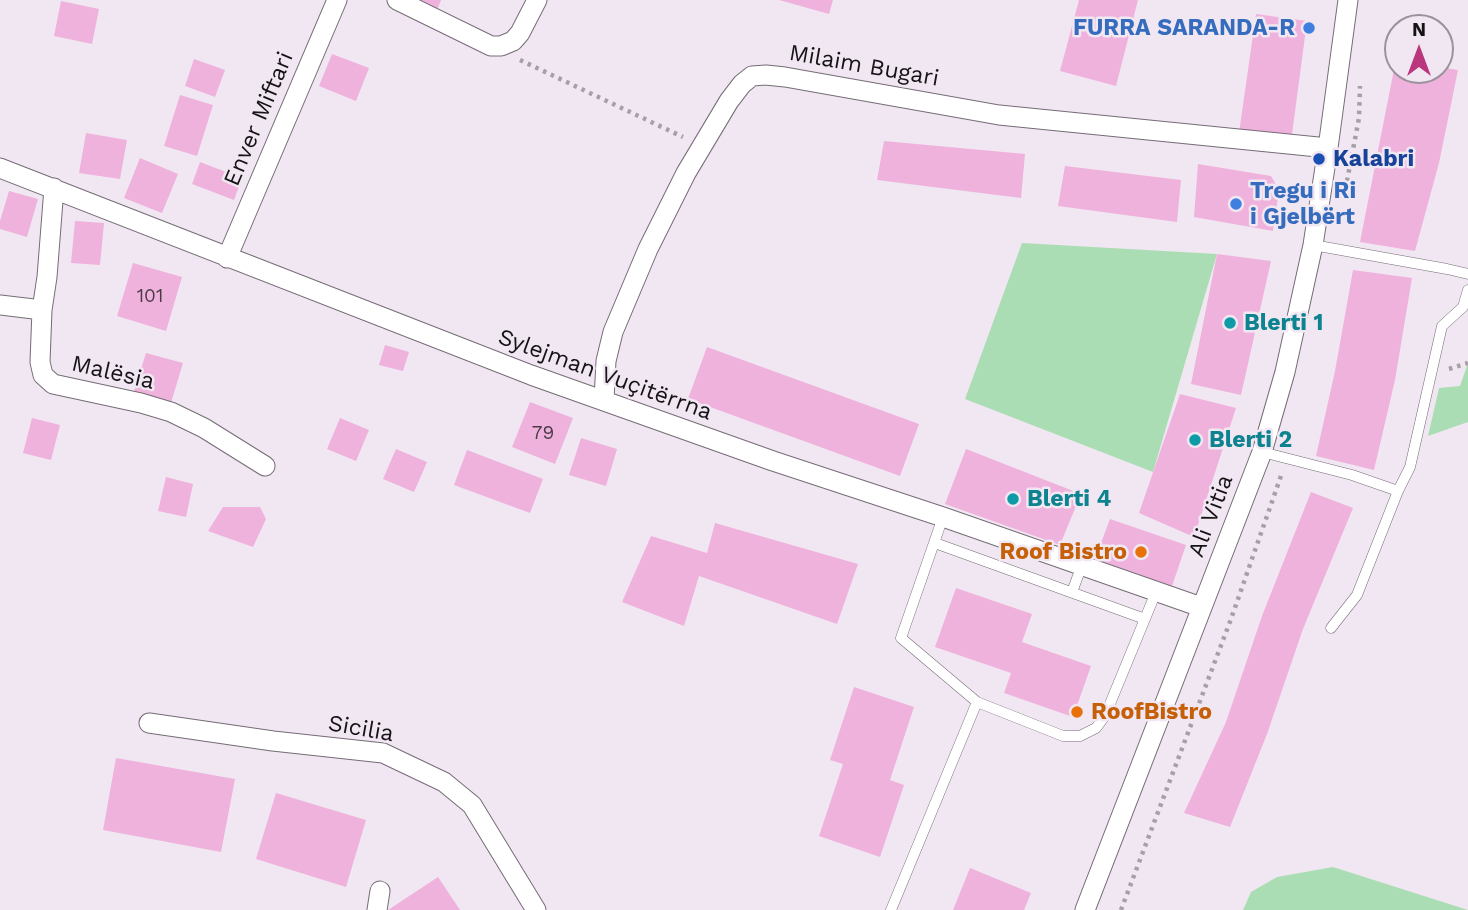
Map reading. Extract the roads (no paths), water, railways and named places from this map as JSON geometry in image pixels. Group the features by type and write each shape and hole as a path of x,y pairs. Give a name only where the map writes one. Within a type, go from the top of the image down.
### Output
{"street":[{"name":"Enver Miftari","path":"227,258 337,0"},
{"path":"397,0 491,46 501,46 513,41 526,24 537,0"},
{"name":"Ali Vitia","path":"1085,910 1262,452 1285,372 1313,245 1348,0"},
{"name":"Milaim Bugari","path":"604,400 606,361 617,321 648,249 702,146 742,84 752,76 785,77 999,115 1328,148"},
{"name":"Sylejman Vuçitërrna","path":"0,168 519,371 1201,607"},
{"name":"Malësia","path":"54,188 42,310 40,362 43,375 53,384 141,402 171,412 204,428 265,466"},
{"path":"0,305 42,310"},
{"name":"Sicilia","path":"149,723 383,753 444,782 472,805 536,910"}],"lane":[{"path":"1313,245 1468,274"},
{"path":"1331,628 1357,595 1410,467 1442,326 1463,307 1468,290"},
{"path":"1262,452 1352,475 1398,491"},
{"path":"943,517 901,638 977,702 1063,736 1080,736 1096,727 1105,716 1156,592"},
{"path":"935,543 1145,619"},
{"path":"1072,592 1082,565"},
{"path":"891,910 977,702"}],"place":[{"name":"FURRA SARANDA-R","path":"1309,28"},
{"name":"Kalabri","path":"1319,159"},
{"name":"Tregu i Ri i Gjelbërt","path":"1236,204"},
{"name":"Blerti 1","path":"1230,323"},
{"name":"Blerti 2","path":"1195,440"},
{"name":"Blerti 4","path":"1013,499"},
{"name":"Roof Bistro","path":"1141,552"},
{"name":"RoofBistro","path":"1077,712"}]}
